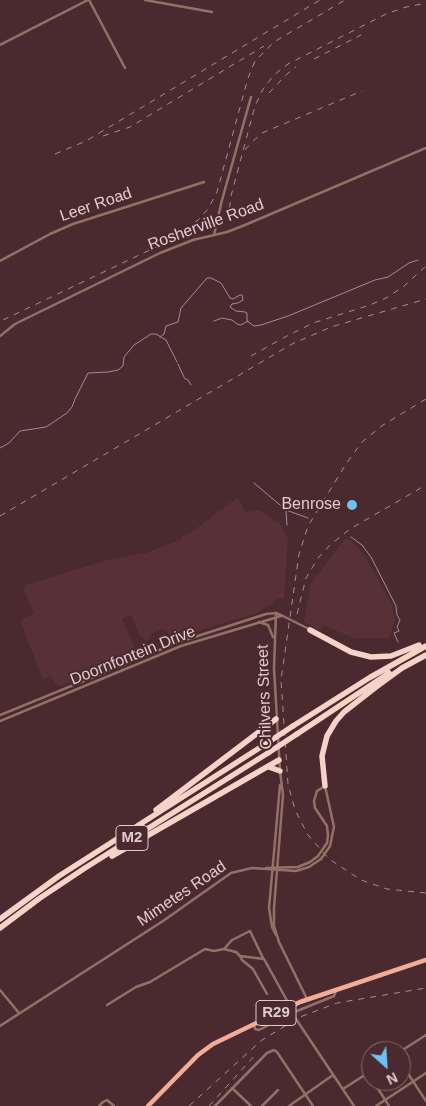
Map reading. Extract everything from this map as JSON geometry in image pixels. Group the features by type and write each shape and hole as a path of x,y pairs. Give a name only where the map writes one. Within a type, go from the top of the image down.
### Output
{"highway":[{"path":"310,630 351,652 371,657 391,656 426,644"},
{"name":"M2","path":"0,919 44,887 129,831 377,673 426,644"},
{"path":"325,786 322,756 327,736 336,722 358,700 426,654"},
{"name":"M2","path":"0,928 65,881 268,753 375,682 426,654"},
{"path":"129,831 276,719"},
{"path":"65,881 279,760"},
{"path":"269,767 280,771"}],"main road":[{"name":"R29","path":"148,1106 204,1050 307,999 426,960"}],"street":[{"path":"0,45 88,0 125,68"},
{"path":"145,0 212,12"},
{"path":"214,235 251,97"},
{"name":"Rosherville Road","path":"0,336 15,324 118,272 181,244 245,225 426,148"},
{"name":"Leer Road","path":"0,261 73,224 204,182"},
{"name":"Doornfontein Drive","path":"0,715 178,642 266,614 276,615"},
{"path":"276,615 283,616 310,630"},
{"name":"Doornfontein Drive","path":"0,721 181,646 276,615"},
{"name":"Chilvers Street","path":"276,615 274,640 276,719 283,807 274,920 279,942"},
{"path":"256,622 268,625 274,640"},
{"name":"Chilvers Street","path":"281,780 270,917 272,929 307,999"},
{"path":"278,869 302,866 318,856 327,843 327,826 315,808 314,801 317,791 325,786"},
{"name":"Mimetes Road","path":"0,1026 163,921 223,877 241,869 301,870 314,865 330,846 334,827 325,786"},
{"path":"224,949 232,940 250,931 290,1006"},
{"path":"107,1004 150,982 206,949 214,951 224,949 236,952 253,970 267,994"},
{"path":"240,956 264,959"},
{"path":"254,1024 255,1029 259,1030 292,1013 334,996 336,989"},
{"path":"0,990 19,1013"},
{"path":"292,1013 354,1106"},
{"path":"411,1045 425,1037"},
{"path":"215,1106 269,1051 274,1050 313,1106"},
{"path":"376,1106 426,1073"},
{"path":"289,1106 333,1075"},
{"path":"343,1090 361,1078"},
{"path":"411,1078 426,1100"},
{"path":"232,1088 251,1106"},
{"path":"262,1106 278,1090"},
{"path":"379,1091 389,1106"},
{"path":"99,1106 107,1100 114,1106"}],"shaded area":[{"path":"238,497 245,512 259,510 281,525 288,539 284,599 275,598 275,602 257,613 175,638 170,636 167,631 161,629 152,633 148,641 144,640 143,637 141,638 131,615 122,619 135,648 130,657 61,686 54,683 51,676 43,679 20,621 34,614 23,588 26,585 111,559 146,553 182,539 182,535 189,534"},
{"path":"345,539 350,539 364,555 391,602 395,620 389,638 354,638 323,625 320,631 304,622 311,583"}],"waterway":[{"path":"160,337 164,334 166,326 178,322 181,308 207,278 221,283 230,298 233,299 242,295 243,300 232,304 230,307 236,311 247,313 247,321 254,326 288,316 375,280 388,277 409,263 418,260"},
{"path":"214,321 222,318 232,320 241,325 248,321"},
{"path":"0,448 9,443 20,431 46,427 67,413 72,407 88,373 118,370 123,366 124,357 134,345 151,334 156,334 166,340 177,362"},
{"path":"178,364 184,377"},
{"path":"184,378 191,385"},
{"path":"254,483 286,510 308,518"},
{"path":"286,511 287,525"},
{"path":"351,537 362,545 371,557 396,606 397,615 400,620 397,627 399,631 394,633 398,642"}],"railway":[{"path":"55,154 86,141 320,0"},
{"path":"3,320 177,237 198,220 208,209 217,192 248,78 255,61 274,42 345,0"},
{"path":"228,220 231,196 255,106 263,89 274,75 288,64 386,14 422,4"},
{"path":"314,59 361,35"},
{"path":"103,136 130,127 264,46"},
{"path":"269,93 296,67"},
{"path":"245,150 262,133 362,91"},
{"path":"251,356 313,323 386,298 403,287 426,266"},
{"path":"0,516 292,344 331,327 426,299"},
{"path":"426,399 383,425 362,442 346,464 308,526 299,554 281,680 288,784 295,810 308,835 329,859 361,880 387,889 426,893"},
{"path":"297,614 306,578 318,558 330,545 350,529 426,485"},
{"path":"189,1106 262,1040 300,1017 337,1003 426,988"},
{"path":"209,1106 257,1053"}],"place":[{"name":"Benrose","path":"352,505"}]}
